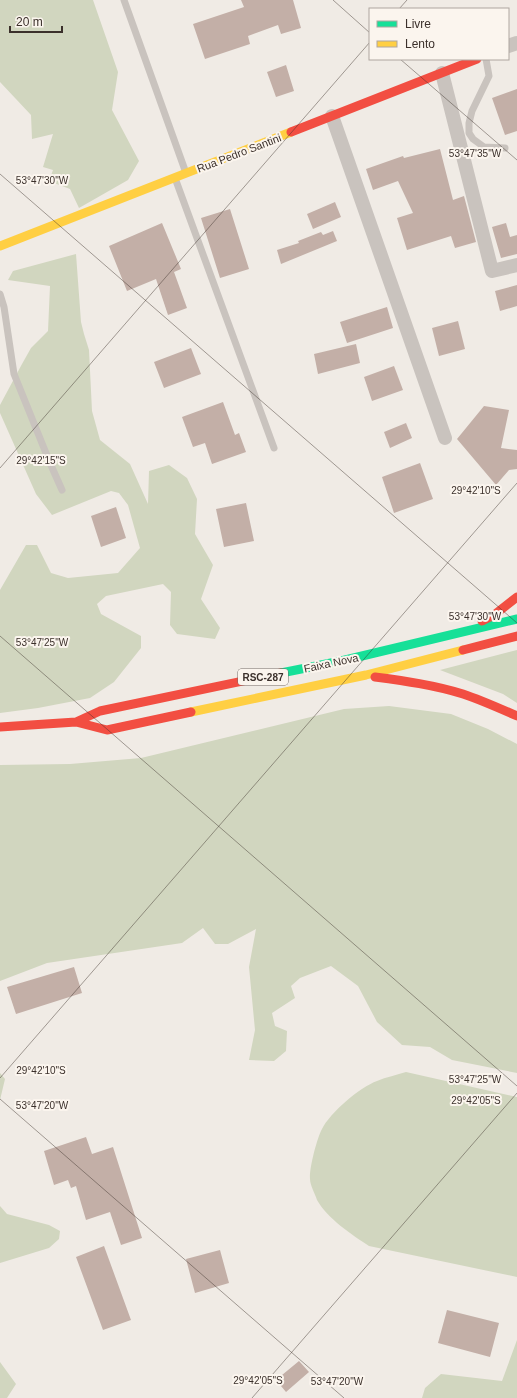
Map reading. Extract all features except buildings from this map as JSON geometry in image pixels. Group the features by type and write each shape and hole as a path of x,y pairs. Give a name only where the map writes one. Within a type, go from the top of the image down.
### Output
{"main road":[{"name":"Rua Pedro Santini","path":"0,246 474,60"},
{"path":"451,635 494,615 517,597"},
{"name":"Faixa Nova","path":"76,722 100,711 341,661 517,619"},
{"name":"Faixa Nova","path":"0,727 76,722 107,730 366,675 517,636"},
{"path":"366,675 416,683 462,694 486,702 517,716"}],"street":[{"path":"442,73 492,271 517,265"},
{"path":"332,116 445,438"}],"lane":[{"path":"124,0 186,174"},
{"path":"486,60 489,76 472,111 469,123 469,133 472,140 484,147 505,148"},
{"path":"175,178 274,448"},
{"path":"0,294 9,337 14,374 62,490"}],"green space":[{"path":"0,0 93,0 118,72 112,110 139,161 128,180 79,208 70,189 49,181 53,170 43,167 53,134 32,139 31,115 0,82"},
{"path":"76,254 81,322 89,350 92,411 100,440 130,464 148,504 149,471 169,465 187,478 197,499 195,534 213,565 201,599 220,628 215,639 177,634 170,625 171,592 163,584 106,596 97,604 101,614 141,636 141,648 114,682 90,698 38,708 0,713 0,590 26,545 37,545 51,573 68,578 118,573 140,548 128,505 119,493 111,491 52,515 36,494 0,413 0,405 31,348 48,331 50,286 8,280 13,271"},
{"path":"517,650 517,703 503,694 440,670"},
{"path":"389,706 451,714 488,729 517,744 517,1073 452,1060 430,1047 402,1045 377,1022 358,986 331,966 300,978 291,986 295,998 272,1013 275,1026 287,1031 286,1051 274,1061 249,1060 255,1030 249,967 256,929 228,944 215,944 203,928 182,943 47,963 0,981 0,765 70,764 141,758 344,709"},
{"path":"406,1072 517,1097 517,1277 369,1246 333,1220 321,1207 317,1200 311,1184 310,1174 318,1139 326,1123 338,1108 362,1089 380,1080"},
{"path":"0,1073 5,1079 0,1100"},
{"path":"0,1206 7,1214 49,1225 60,1231 59,1239 49,1248 0,1263"},
{"path":"517,1340 517,1398 422,1398 425,1388 441,1374 502,1381"},
{"path":"0,1362 16,1384 7,1398 0,1398"}],"traffic: fast":[{"path":"281,673 341,661 517,619"}],"traffic: slow":[{"path":"0,246 291,132"},
{"path":"191,712 366,675 463,650"}],"traffic: jam":[{"path":"291,132 474,60"},
{"path":"482,621 494,615 517,597"},
{"path":"463,650 517,636"},
{"path":"76,722 100,711 281,673"},
{"path":"375,677 441,688 463,694 517,716"},
{"path":"0,727 76,722 107,730 191,712"}]}
